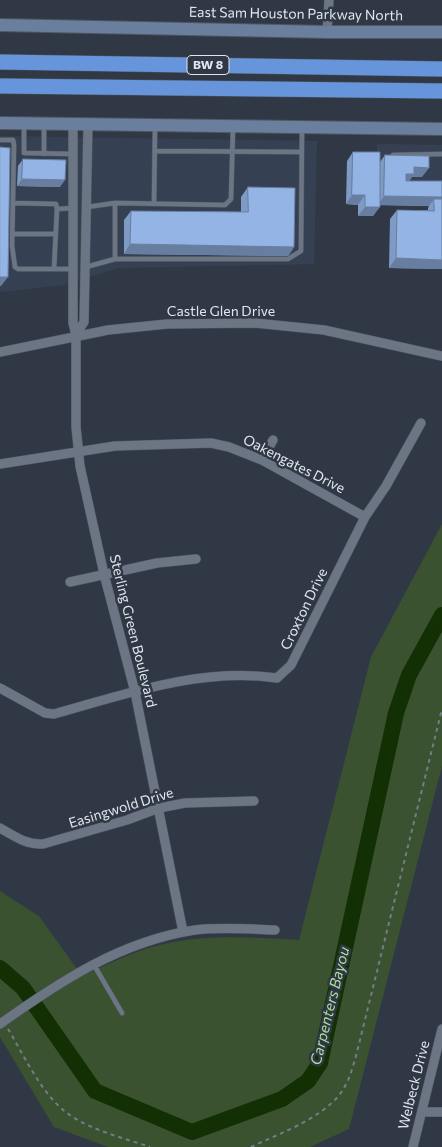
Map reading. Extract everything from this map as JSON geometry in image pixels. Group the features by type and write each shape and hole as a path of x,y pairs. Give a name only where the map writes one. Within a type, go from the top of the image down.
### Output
{"highway":[{"path":"416,68 442,61"},
{"name":"BW 8","path":"0,62 442,69"},
{"name":"BW 8","path":"0,86 442,93"}],"main road":[{"name":"East Sam Houston Parkway North","path":"0,25 327,32 442,32"},
{"path":"0,123 442,129"}],"street":[{"path":"327,32 329,0"},
{"name":"Sterling Green Boulevard","path":"73,125 72,323 76,335 78,453 104,574 135,692 183,932"},
{"name":"Sterling Green Boulevard","path":"76,335 84,322 88,207 88,125"},
{"path":"72,269 86,267"},
{"name":"Castle Glen Drive","path":"0,352 76,335 168,324 289,325 324,330 442,356"},
{"name":"Croxton Drive","path":"0,688 45,713 54,714 182,680 264,676 277,678 291,665 365,517 386,486 421,423"},
{"path":"262,460 273,440"},
{"name":"Oakengates Drive","path":"0,464 115,446 194,442 229,447 262,460 365,517"},
{"path":"70,582 157,563 196,559"},
{"name":"Easingwold Drive","path":"0,828 19,840 43,844 127,820 159,808 184,803 254,801"},
{"path":"2,1023 67,978 129,948 183,932 226,928 275,930"},
{"name":"Welbeck Drive","path":"414,1147 442,1028"},
{"path":"422,1112 442,1112"}],"lane":[{"path":"24,124 24,153 73,154"},
{"path":"44,124 44,154"},
{"path":"154,204 155,126"},
{"path":"88,207 115,203 225,205 231,199 233,127"},
{"path":"86,267 115,259 288,259 301,251 302,128"},
{"path":"0,140 13,140 14,145 12,234 15,267 18,269 72,269"},
{"path":"155,152 302,152"},
{"path":"393,155 442,154"},
{"path":"13,203 56,204 54,269"},
{"path":"115,203 115,259"},
{"path":"57,208 73,208"},
{"path":"12,234 55,234"},
{"path":"93,964 122,1013"}],"path":[{"path":"251,1147 322,1112 335,1100 345,1086 355,1060 442,709"},
{"path":"2,1023 50,1095 61,1108 86,1124 150,1147"}],"shaded area":[{"path":"0,136 317,141 314,264 118,268 64,285 0,292"},
{"path":"377,144 442,145 442,207 376,206"}],"green space":[{"path":"442,524 442,766 349,1129 310,1147 108,1147 54,1127 0,1037 0,891 39,916 82,976 140,951 167,943 224,937 299,940 371,657"}],"building":[{"path":"0,147 10,148 8,277 0,277"},
{"path":"353,152 380,152 380,207 365,207 365,195 352,195"},
{"path":"385,155 429,156 429,168 414,167 414,174 406,174 406,181 442,181 442,197 384,196"},
{"path":"23,159 66,160 65,180 22,179"},
{"path":"248,187 295,188 294,247 130,244 131,211 248,212"},
{"path":"434,199 442,199 442,260 396,258 397,210 434,211"}],"waterway":[{"name":"Carpenters Bayou","path":"0,968 23,988 95,1091 192,1132 282,1099 308,1081 320,1063 396,713 409,675 442,615"}]}
